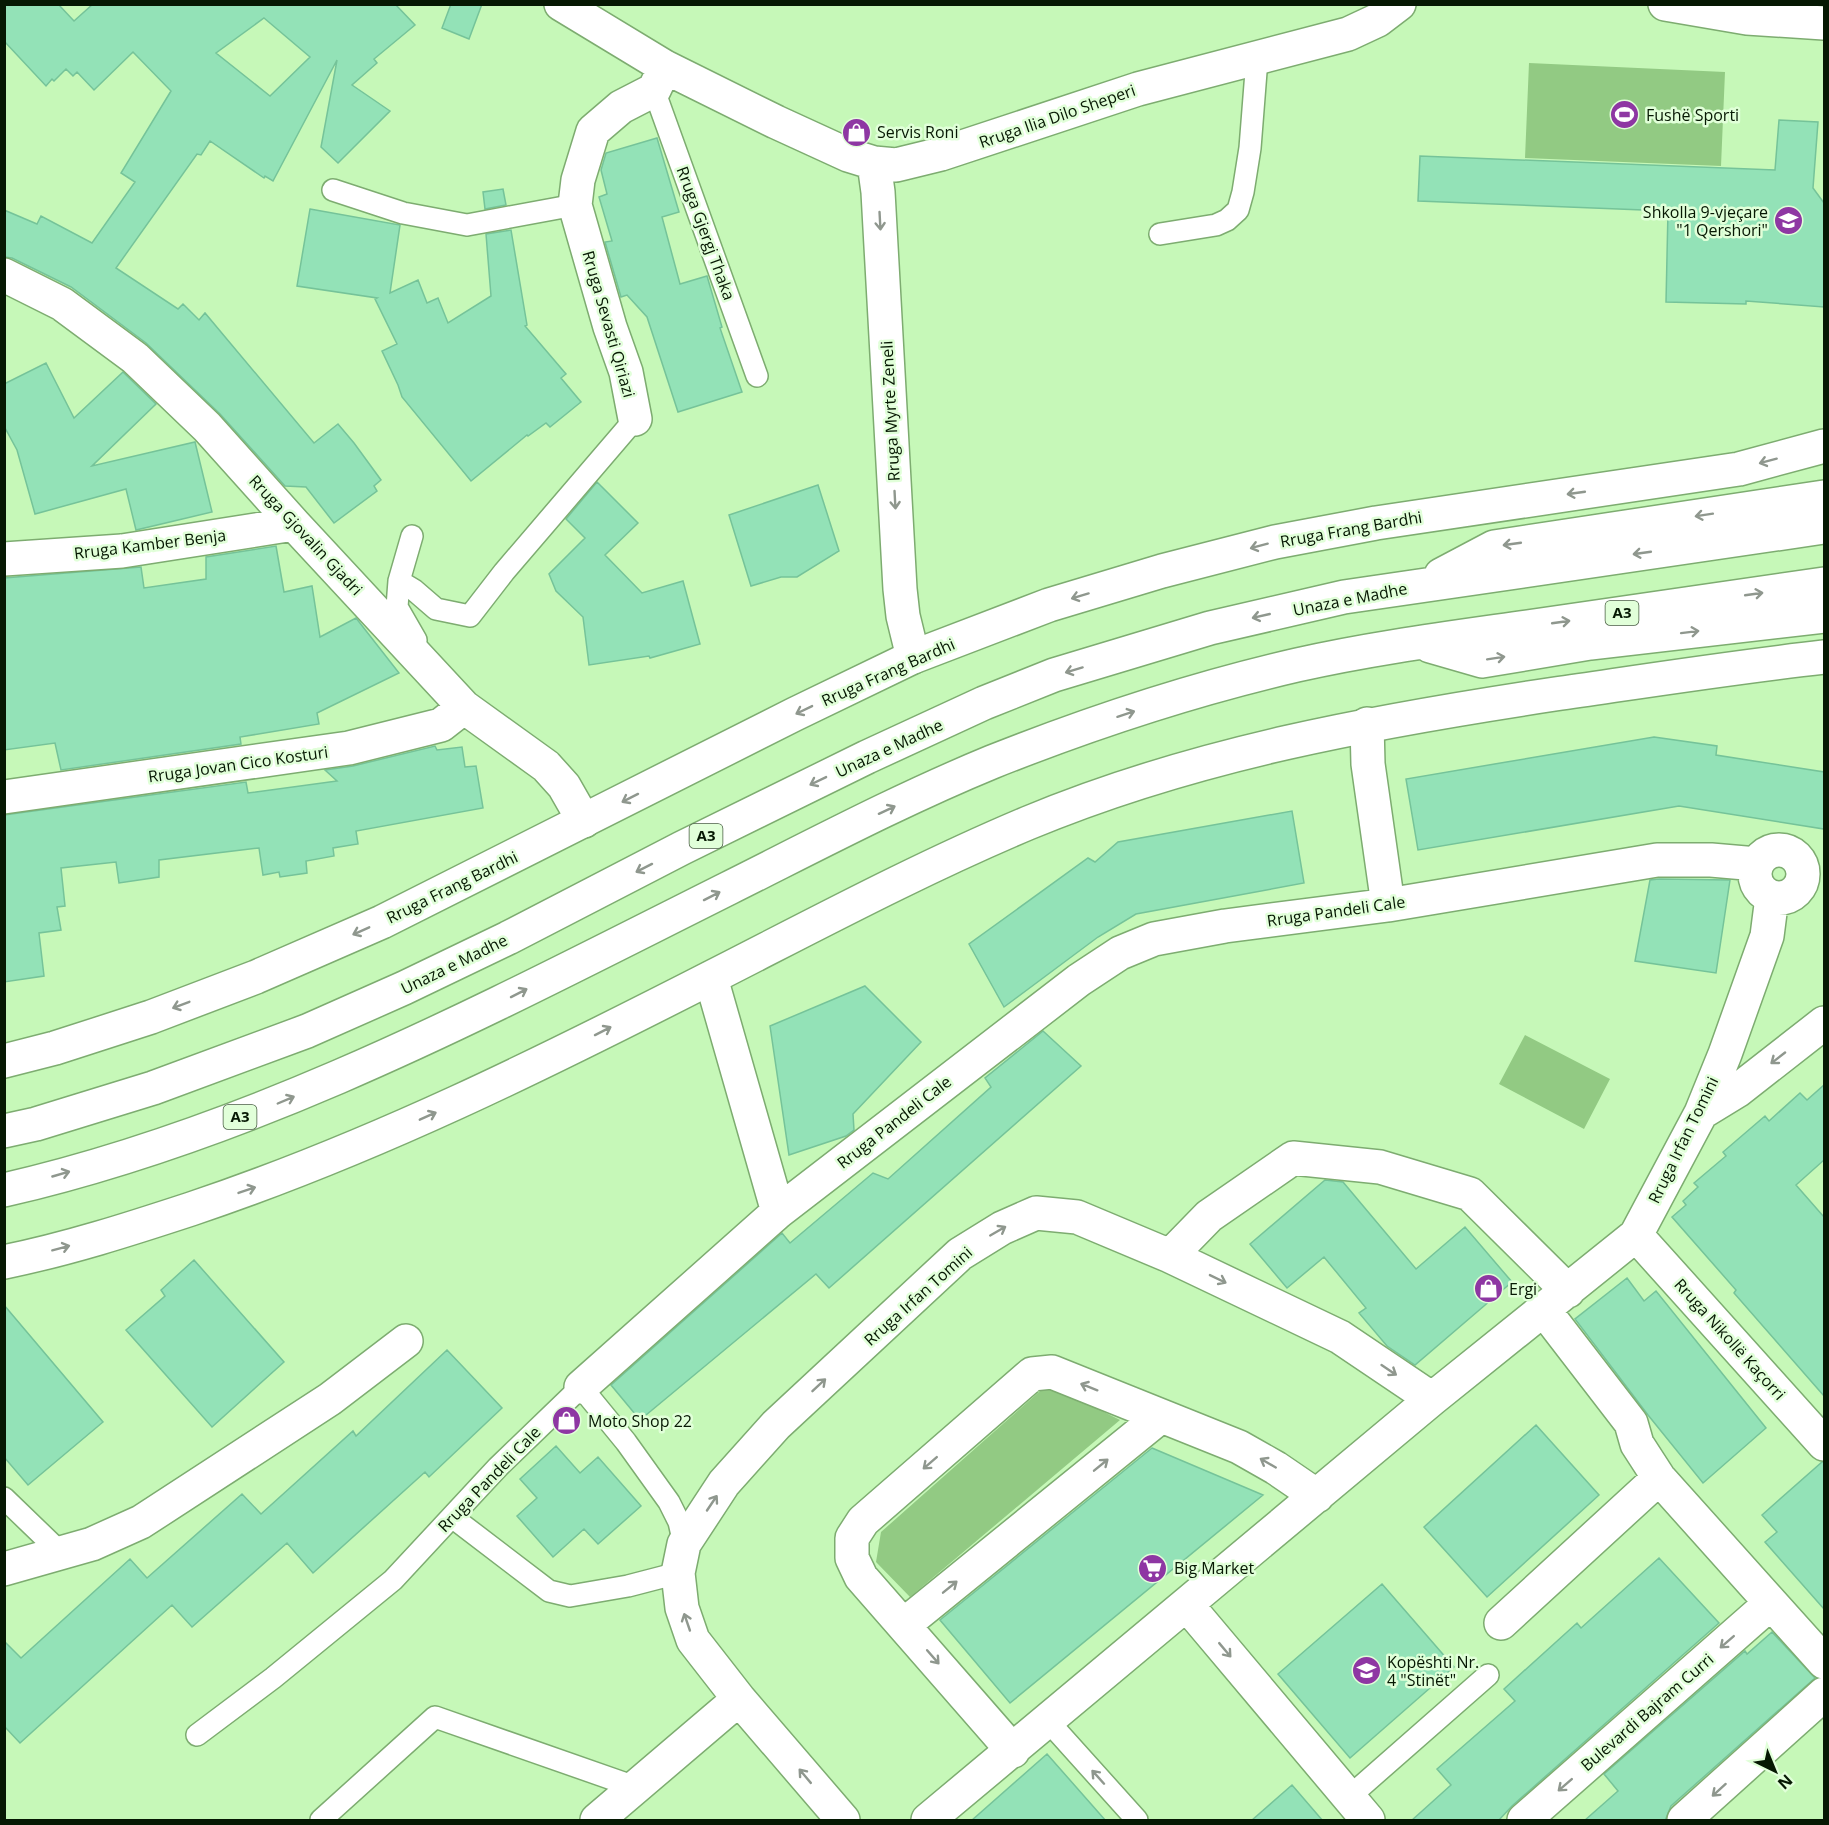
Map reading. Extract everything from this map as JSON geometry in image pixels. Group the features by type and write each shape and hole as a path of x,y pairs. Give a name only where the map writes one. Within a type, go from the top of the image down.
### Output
{"main road":[{"name":"Rruga Ilia Dilo Sheperi","path":"561,4 660,78 838,150 874,163 896,165 941,154 1137,89 1348,34 1378,20 1399,4"},
{"path":"1665,4 1747,18 1824,23"},
{"name":"Rruga Sevasti Qiriazi","path":"635,419 626,372 610,327 575,205 578,180 593,131 660,78"},
{"name":"Rruga Myrte Zeneli","path":"874,163 878,192 900,589 903,616 913,657"},
{"name":"Rruga Gjovalin Gjadri","path":"4,274 62,304 135,358 207,427 464,706 546,766 564,786 584,821"},
{"name":"Rruga Frang Bardhi","path":"4,1061 55,1048 140,1020 256,977 382,922 913,657 1049,605 1162,571 1275,542 1376,523 1739,469 1824,446"},
{"path":"1422,585 1494,547 1824,497"},
{"name":"Rruga Kamber Benja","path":"4,559 122,551 294,524"},
{"name":"Unaza e Madhe","path":"4,1131 36,1124 153,1088 318,1026 508,938 682,848 867,757 984,703 1054,675 1210,628 1344,597 1824,527"},
{"name":"A3","path":"4,1190 125,1157 280,1103 467,1020 815,845 989,764 1100,722 1192,693 1295,665 1420,643 1824,584"},
{"path":"1420,643 1482,661 1590,643 1824,616"},
{"path":"4,1262 122,1232 264,1184 337,1156 469,1097 711,978 822,920 1030,822 1095,798 1191,767 1366,724 1824,657"},
{"name":"Rruga Jovan Cico Kosturi","path":"4,798 349,748 441,725 464,706"},
{"path":"1366,724 1368,764 1388,905"},
{"path":"1776,850 1791,853 1798,858 1813,859 1800,887 1787,897 1772,897 1759,888 1756,880 1757,864 1762,857 1776,850"},
{"name":"Rruga Pandeli Cale","path":"581,1388 778,1212 1079,980 1120,953 1154,939 1225,926 1388,905 1657,860 1712,860 1757,864"},
{"name":"Rruga Irfan Tomini","path":"928,1821 1432,1399 1636,1235 1701,1113 1725,1054 1767,936 1772,897"},
{"path":"711,978 778,1212"},
{"path":"1701,1113 1737,1091 1824,1023"},
{"path":"1170,1256 1209,1216 1293,1158 1380,1167 1470,1194 1556,1301 1631,1424 1638,1444 1659,1479 1824,1662"},
{"name":"Rruga Irfan Tomini","path":"681,1559 724,1484 776,1425 960,1254 1002,1228 1036,1212 1077,1217 1170,1256 1340,1337 1432,1399"},
{"name":"Rruga Nikollë Kaçorri","path":"1636,1235 1824,1444"},
{"path":"4,1569 92,1544 141,1522 330,1399 406,1341"},
{"path":"1013,1751 861,1577 852,1558 852,1538 863,1521 1032,1374 1052,1372 1239,1447 1276,1468 1317,1496"},
{"path":"904,1624 1161,1416"},
{"path":"1501,1623 1659,1479"},
{"path":"681,1559 682,1608 693,1640 739,1699 843,1821"},
{"name":"Bulevardi Bajram Curri","path":"1524,1821 1771,1603"},
{"path":"1187,1605 1362,1814"},
{"path":"1684,1821 1824,1694"},
{"path":"597,1821 739,1699"}],"lane":[{"path":"1160,234 1216,225 1227,220 1238,210 1250,148 1257,59"},
{"name":"Rruga Gjergj Thaka","path":"660,78 757,376"},
{"path":"333,190 404,213 467,225 575,205"},
{"name":"Rruga Sevasti Qiriazi","path":"399,581 414,590 436,609 470,616 504,572 635,419"},
{"path":"412,536 399,581 397,607 439,679"},
{"path":"452,1517 549,1591 570,1596 628,1586 681,1559 679,1522 669,1502 626,1442 581,1388"},
{"name":"Rruga Pandeli Cale","path":"197,1735 273,1678 393,1580 498,1467 581,1388"},
{"path":"4,1498 61,1553"},
{"path":"1362,1814 1488,1675"},
{"path":"321,1821 435,1717 635,1787"},
{"path":"1048,1721 1137,1821"}],"green space":[{"name":"Fushë Sporti","path":"1529,63 1725,72 1721,166 1525,158"},
{"path":"1525,1035 1610,1079 1584,1129 1499,1084"},
{"path":"1048,1384 1120,1420 910,1597 876,1562 881,1532"}],"building":[{"path":"4,4 58,4 74,21 93,4 395,4 415,25 374,59 377,63 352,85 390,111 338,163 321,147 337,60 273,181 265,176 264,178 210,141 201,155 197,154 116,268 178,309 183,304 199,320 205,313 314,443 338,424 381,480 374,486 377,491 334,523 306,487 285,486 220,414 146,343 71,287 12,258 4,257 4,210 37,224 41,216 92,243 135,182 121,173 171,91 133,52 94,90 77,72 73,76 66,69 46,86 4,41","holes":["264,18 310,57 270,96 216,53"]},
{"path":"451,4 482,4 469,39 442,28"},
{"path":"1779,120 1818,122 1813,188 1824,203 1824,307 1746,301 1746,304 1666,302 1668,211 1418,201 1420,156 1775,170"},
{"path":"657,138 679,212 662,217 680,284 707,276 722,327 720,328 742,392 678,412 647,317 627,295 621,297 605,242 612,241 599,197 607,194 601,170 606,153"},
{"path":"503,189 506,205 485,209 483,192"},
{"path":"310,209 400,225 390,293 418,280 427,303 438,298 448,323 491,296 486,234 511,230 527,325 525,326 566,374 561,378 581,402 550,427 546,423 527,435 471,481 402,397 382,351 397,344 375,299 377,298 297,286"},
{"path":"46,363 74,418 123,372 156,404 92,466 195,442 212,512 136,530 126,489 35,514 17,450 4,426 4,384"},
{"path":"597,482 638,523 605,555 642,593 683,581 700,644 650,658 649,656 589,665 583,617 556,591 549,574 585,538 566,519"},
{"path":"818,485 839,551 797,577 781,577 751,586 729,515"},
{"path":"276,546 284,592 312,586 320,637 356,618 399,673 317,713 319,724 240,737 241,744 61,770 55,743 4,750 4,578 141,567 144,588 206,579 206,557"},
{"path":"1654,737 1717,746 1716,755 1824,772 1824,829 1679,806 1418,850 1406,779"},
{"path":"435,746 437,750 462,747 465,767 476,766 483,808 356,831 358,844 333,848 334,856 306,861 307,873 280,877 279,872 263,875 259,848 159,860 159,877 119,883 116,862 61,868 65,906 57,907 61,930 39,933 44,976 4,982 4,815 246,782 248,793 337,781 325,770 353,766"},
{"path":"1292,811 1304,883 1136,914 1098,937 1004,1007 969,944 1088,858 1095,862 1118,842"},
{"path":"1650,880 1730,880 1716,973 1635,961"},
{"path":"865,986 921,1042 853,1114 854,1130 846,1136 789,1155 770,1026"},
{"path":"1043,1031 1081,1066 829,1288 816,1274 640,1420 611,1385 782,1233 790,1243 873,1173 888,1179 991,1087 985,1078"},
{"path":"1824,1085 1824,1160 1796,1185 1824,1217 1824,1396 1734,1293 1736,1290 1672,1217 1686,1205 1683,1201 1698,1187 1694,1183 1726,1156 1723,1152 1765,1116 1769,1121 1800,1093 1807,1100"},
{"path":"1325,1180 1343,1182 1416,1269 1465,1227 1512,1282 1415,1365 1387,1346 1359,1313 1366,1308 1324,1257 1287,1288 1250,1244"},
{"path":"194,1260 284,1362 212,1427 126,1330 165,1296 161,1290"},
{"path":"1627,1278 1644,1301 1656,1291 1766,1428 1703,1483 1575,1319"},
{"path":"4,1305 103,1422 28,1485 4,1457"},
{"path":"447,1350 502,1408 429,1477 425,1472 313,1573 287,1543 192,1627 172,1605 20,1743 4,1726 4,1641 21,1658 130,1559 147,1578 242,1494 261,1514 353,1431 356,1436"},
{"path":"1536,1425 1599,1495 1487,1597 1424,1527"},
{"path":"556,1446 580,1473 598,1457 641,1506 598,1544 584,1529 553,1557 517,1516 537,1498 520,1479"},
{"path":"1152,1448 1263,1495 1010,1703 940,1620"},
{"path":"1824,1462 1824,1609 1765,1542 1777,1532 1762,1515"},
{"path":"1659,1558 1719,1623 1512,1806 1498,1821 1411,1821 1451,1785 1437,1769 1515,1701 1504,1689 1577,1623 1581,1628"},
{"name":"Kopështi Nr. 4 \"Stinët\"","path":"1382,1584 1454,1667 1350,1758 1278,1674"},
{"path":"1772,1632 1815,1678 1671,1806 1665,1821 1584,1821 1618,1791 1604,1774 1745,1651 1747,1654"},
{"path":"1047,1754 1106,1821 971,1821"},
{"path":"1292,1785 1323,1821 1251,1821"}],"place":[{"name":"Fushë Sporti","path":"1625,115"},
{"name":"Servis Roni","path":"856,132"},
{"name":"Shkolla 9-vjeçare \"1 Qershori\"","path":"1789,221"},
{"name":"Ergi","path":"1488,1289"},
{"name":"Moto Shop 22","path":"567,1421"},
{"name":"Big Market","path":"1153,1568"},
{"name":"Kopështi Nr. 4 \"Stinët\"","path":"1366,1671"}]}
